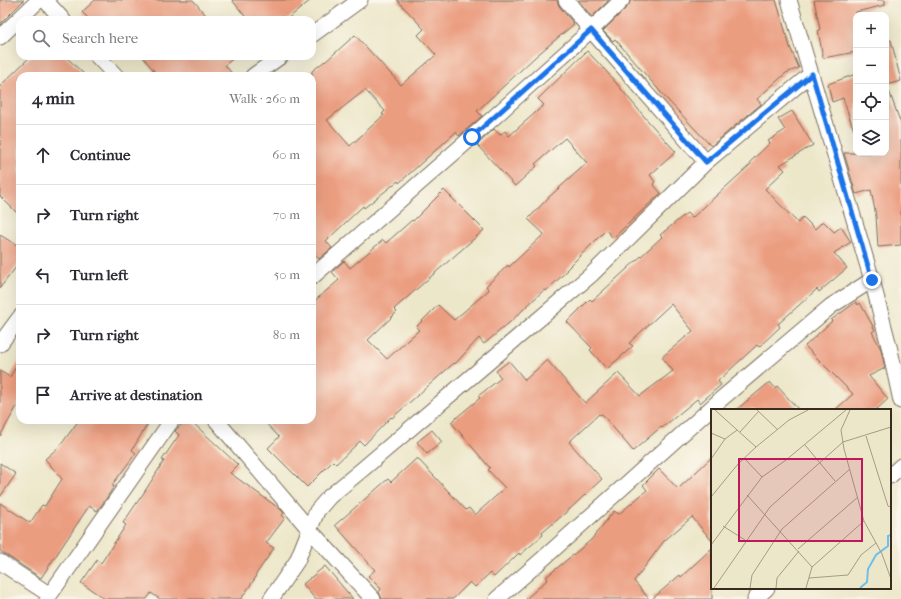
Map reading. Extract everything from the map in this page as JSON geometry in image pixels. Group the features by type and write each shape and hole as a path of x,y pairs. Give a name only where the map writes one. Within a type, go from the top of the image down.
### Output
{"street":[{"path":"22,16 39,0"},
{"path":"45,0 59,16"},
{"path":"316,32 360,0"},
{"path":"566,0 706,162"},
{"path":"316,273 472,137 591,30 622,0"},
{"path":"789,0 872,280 901,401"},
{"path":"0,37 16,22"},
{"path":"101,60 112,72"},
{"path":"259,72 275,60"},
{"path":"271,599 297,561 317,511 329,497 592,274 706,162 812,74"},
{"path":"497,599 720,400 832,306 872,280"},
{"path":"0,344 16,323"},
{"path":"0,562 48,597 169,424"},
{"path":"219,424 309,529 373,599"},
{"path":"891,475 901,466"},
{"path":"755,599 766,589"}],"building":[{"path":"0,0 24,0 0,24"},
{"path":"95,0 193,0 207,16 86,16 82,12"},
{"path":"232,0 311,0 291,16 245,16"},
{"path":"397,0 557,0 559,6 574,24 535,57 477,111 482,116 459,136 456,132 399,183 398,181 364,208 363,206 326,241 332,248 319,259 316,256 316,72 312,71 325,62 355,35 401,85 436,55 418,35 424,29","holes":["365,90 385,111 382,114 384,115 350,146 327,120"]},
{"path":"578,0 609,0 592,17"},
{"path":"631,0 776,0 790,47 799,68 786,73 757,99 761,104 711,146 664,96 615,39 613,41 603,31 628,6"},
{"path":"814,0 885,0 885,5 853,12 853,53 823,58 818,30 820,29"},
{"path":"889,40 891,40 901,81 889,84 889,48"},
{"path":"587,51 676,152 650,175 655,182 653,184 661,193 613,238 606,230 566,270 567,271 546,291 544,290 509,323 484,344 479,338 455,364 454,363 392,418 391,417 364,445 360,441 336,464 333,461 307,487 268,448 279,437 267,424 316,424 316,300 339,280 332,272 344,261 350,268 383,240 386,243 412,220 413,221 444,190 484,230 394,309 397,312 368,340 387,359 419,330 416,327 438,305 454,320 489,290 486,286 508,265 509,267 544,234 528,219 549,197 587,163 565,138 535,164 537,166 515,186 477,145 494,129 500,135 505,131 509,136 544,105 538,99"},
{"path":"27,60 69,60 82,72 16,72 16,212 0,196 0,86"},
{"path":"145,60 231,60 225,65 231,72 155,72"},
{"path":"853,75 853,128 843,98 832,102 828,84"},
{"path":"889,91 901,124 901,245 878,247 876,216 871,190 856,194 844,153 853,153 853,156 889,156"},
{"path":"792,111 813,145 780,165 785,170 765,189 798,223 803,217 815,229 823,221 834,232 841,227 851,242 834,253 847,268 819,292 817,289 778,324 780,327 759,347 757,345 718,381 721,385 700,403 697,399 633,451 602,414 599,414 569,442 602,479 542,533 543,535 520,555 519,553 494,577 490,573 475,587 470,582 453,599 382,599 379,592 381,589 368,576 375,570 335,525 388,479 391,482 417,458 466,510 469,508 475,515 505,488 488,470 490,468 451,422 480,398 478,396 501,378 496,371 509,361 525,380 547,360 585,403 618,373 640,396 673,371 662,357 693,331 671,304 629,343 633,346 607,369 590,350 592,348 567,322 590,299 592,301 662,237 660,235 687,213 692,218 751,164 750,162 770,143 768,141 785,130 778,119"},
{"path":"0,235 16,245 16,267 0,288"},
{"path":"856,302 858,305 860,303 875,330 872,332 881,349 885,368 869,376 888,399 877,409 836,409 853,394 805,346 832,321 831,320"},
{"path":"16,367 16,408 0,436 0,371 10,377"},
{"path":"770,382 775,388 777,386 798,409 737,409"},
{"path":"76,424 148,424 132,450 136,453 112,485 114,486 106,499 97,511 89,506 41,578 0,551 0,503 30,523 42,505 45,506 62,479 45,459 60,446"},
{"path":"182,424 194,424 238,465 230,473 284,513 282,515 285,518 266,543 274,548 241,599 160,599 151,593 147,599 105,599 81,583 97,560 101,563 126,525 123,523 145,491 164,461 162,460 179,435 175,431"},
{"path":"432,430 442,442 427,454 417,442"},
{"path":"711,458 711,540 692,517 664,541 634,581 649,599 526,599 548,579 546,577 591,540 614,511 619,514 647,490 643,485 659,469 678,489"},
{"path":"0,463 16,474 0,497"},
{"path":"711,549 712,599 652,599 680,575 681,577"},
{"path":"325,566 353,599 315,599 303,584"}],"route":[{"path":"472,137 591,30 706,162 812,74 841,180 872,280"}]}
